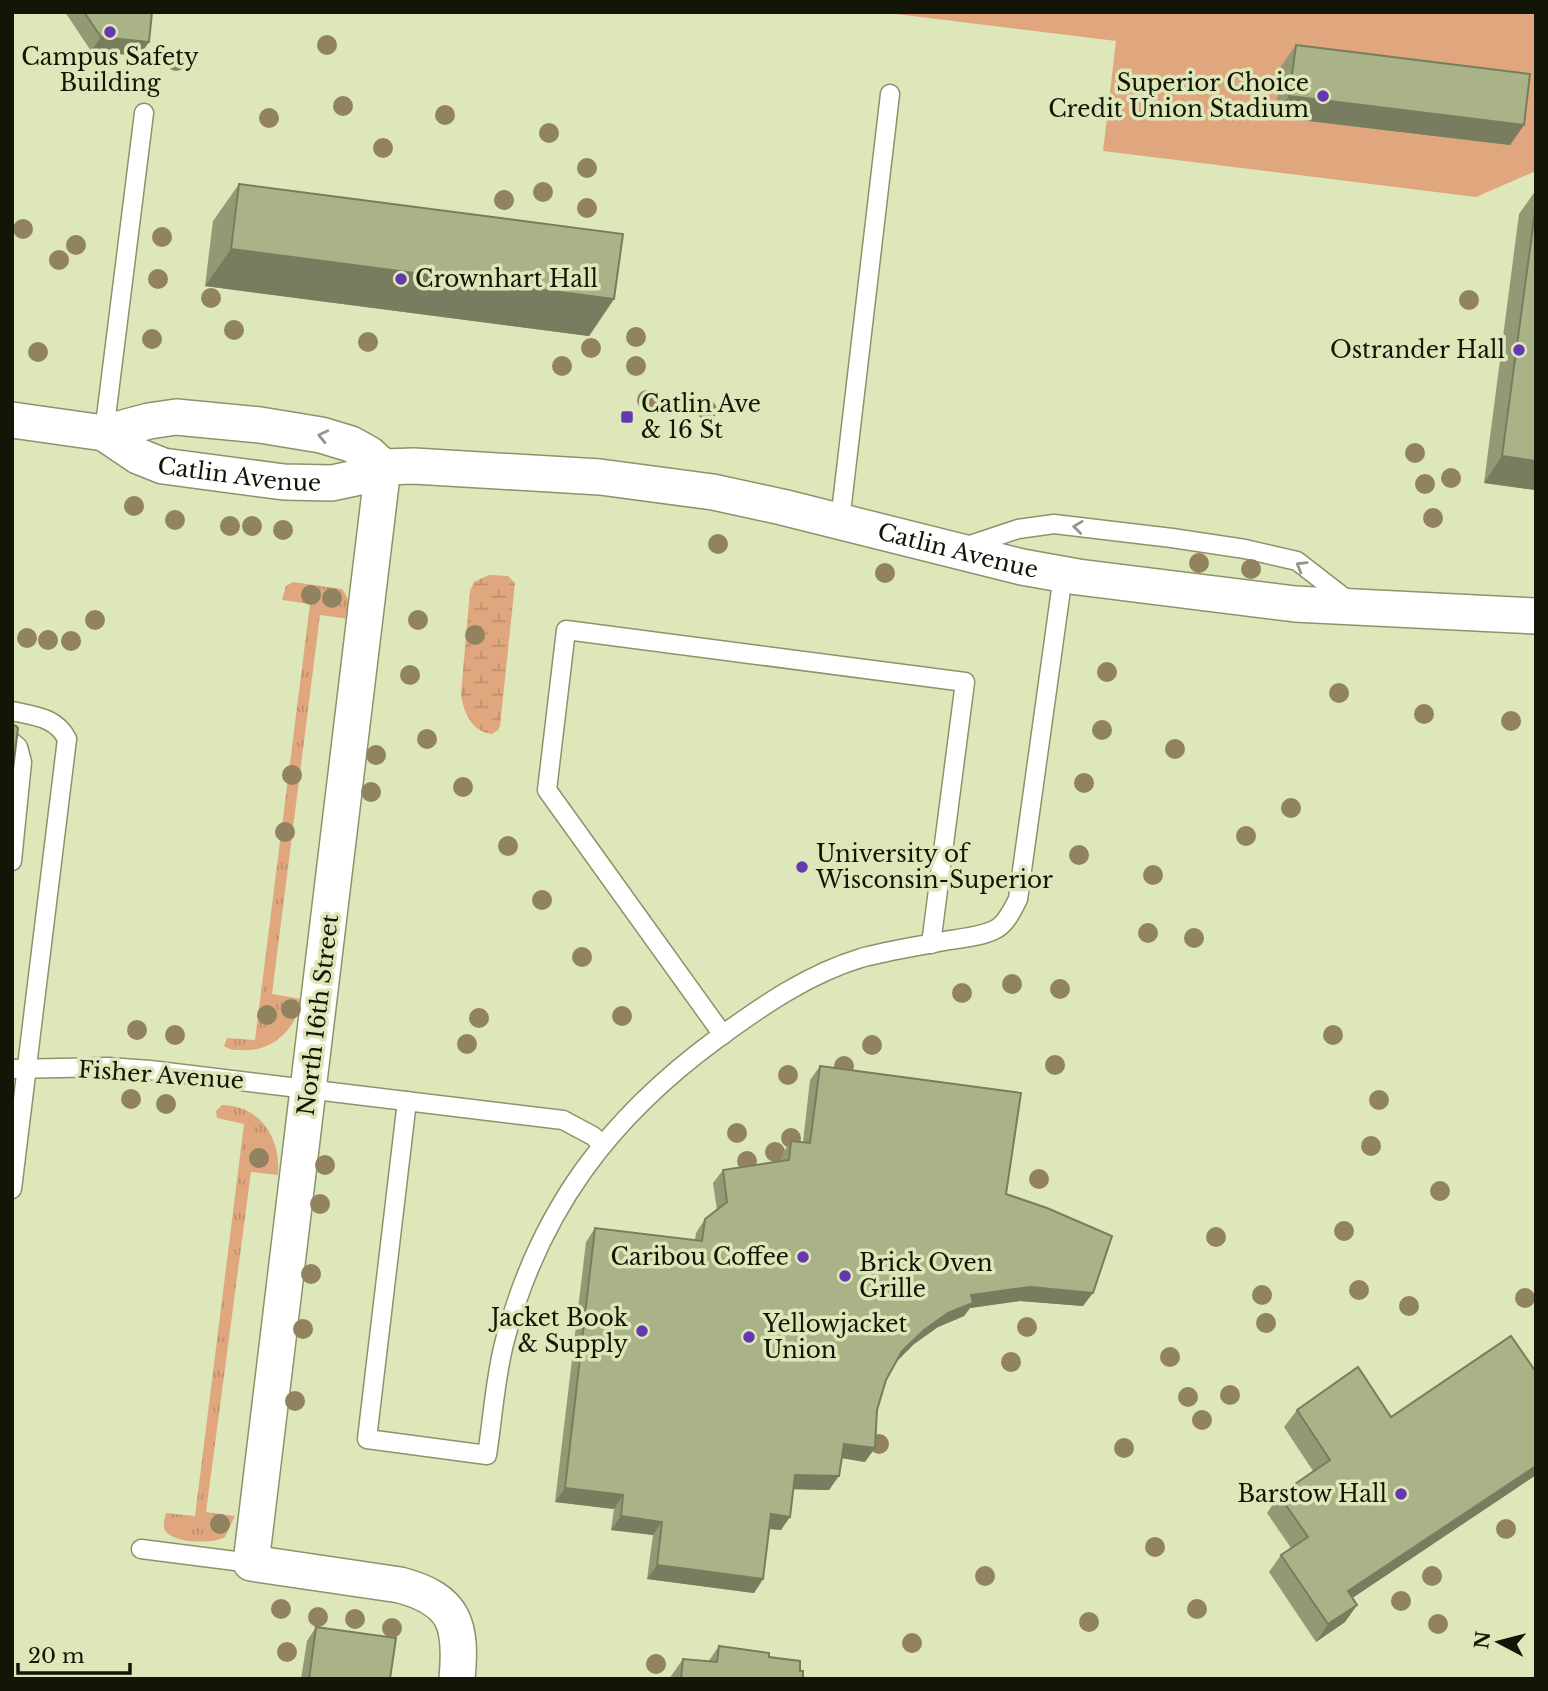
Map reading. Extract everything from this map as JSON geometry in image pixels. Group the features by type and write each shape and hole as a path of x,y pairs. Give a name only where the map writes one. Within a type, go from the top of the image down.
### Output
{"street":[{"name":"Catlin Avenue","path":"12,420 104,433 176,417 248,423 339,440 361,449 383,467"},
{"name":"Catlin Avenue","path":"104,433 138,456 163,466 273,481 316,485 360,477 383,467 414,466 476,468 638,481 740,497 1063,575 1280,603 1536,616"},
{"name":"North 16th Street","path":"251,1563 383,467"},
{"path":"251,1563 400,1584 423,1591 437,1601 458,1630 458,1662"}],"lane":[{"path":"840,521 890,94"},
{"path":"104,433 144,113"},
{"path":"954,550 1018,529 1054,524 1172,538 1245,549 1297,561 1356,606"},
{"path":"407,1101 367,1439 487,1455 500,1364 518,1298 538,1248 579,1175 602,1144 664,1080 776,998 833,969 867,957 973,936 998,928 1018,900 1063,575"},
{"path":"723,1035 547,790 566,630 965,682 931,944"},
{"path":"12,711 44,718 61,727 68,739 20,1069 12,1188"},
{"path":"12,742 18,747 22,762 12,861"},
{"name":"Fisher Avenue","path":"20,1069 124,1068 564,1120 602,1144"},
{"path":"141,1549 251,1563"}],"green space":[{"name":"Superior Choice Credit Union Stadium","path":"1536,12 1536,171 1476,197 1103,151 1116,41 888,13"},
{"path":"489,575 508,576 515,583 500,726 492,734 479,729 470,720 461,694 470,591 474,582"},
{"path":"293,582 342,589 348,599 349,611 349,619 320,615 272,994 301,999 294,1020 281,1037 262,1048 233,1050 224,1046 227,1038 255,1040 310,604 282,600 286,586"},
{"path":"222,1105 248,1111 266,1127 276,1149 278,1175 251,1172 206,1512 235,1516 225,1537 212,1541 194,1541 169,1535 164,1524 166,1513 195,1516 244,1124 217,1118 216,1111"}],"building":[{"path":"84,12 152,12 149,42 101,37"},
{"path":"1296,45 1530,74 1524,125 1289,96"},
{"path":"239,184 623,234 614,299 231,249"},
{"path":"1536,204 1536,461 1502,456"},
{"path":"12,725 18,728 12,777"},
{"name":"Yellowjacket Union","path":"820,1066 1021,1093 1006,1194 1112,1236 1093,1293 1030,1287 971,1295 973,1303 948,1313 924,1330 902,1351 886,1380 877,1410 875,1448 844,1444 839,1476 795,1475 790,1517 771,1514 763,1579 657,1565 662,1522 621,1516 623,1495 565,1488 595,1228 702,1241 705,1219 727,1202 723,1170 789,1160 791,1141 810,1143"},
{"name":"Barstow Hall","path":"1511,1336 1536,1372 1536,1466 1348,1591 1357,1605 1328,1624 1281,1555 1308,1537 1279,1495 1330,1460 1297,1410 1358,1367 1391,1417"},
{"path":"316,1627 396,1638 390,1679 309,1679"},
{"path":"719,1646 769,1653 769,1657 800,1661 803,1679 681,1679 683,1659 717,1662"}],"place":[{"name":"Campus Safety Building","path":"110,32"},
{"name":"Superior Choice Credit Union Stadium","path":"1323,96"},
{"name":"Crownhart Hall","path":"401,279"},
{"name":"Ostrander Hall","path":"1519,350"},
{"name":"Catlin Ave & 16 St","path":"627,417"},
{"name":"University of Wisconsin-Superior","path":"802,867"},
{"name":"Caribou Coffee","path":"803,1257"},
{"name":"Brick Oven Grille","path":"845,1276"},
{"name":"Jacket Book & Supply","path":"642,1331"},
{"name":"Yellowjacket Union","path":"749,1337"},
{"name":"Barstow Hall","path":"1401,1494"}]}
